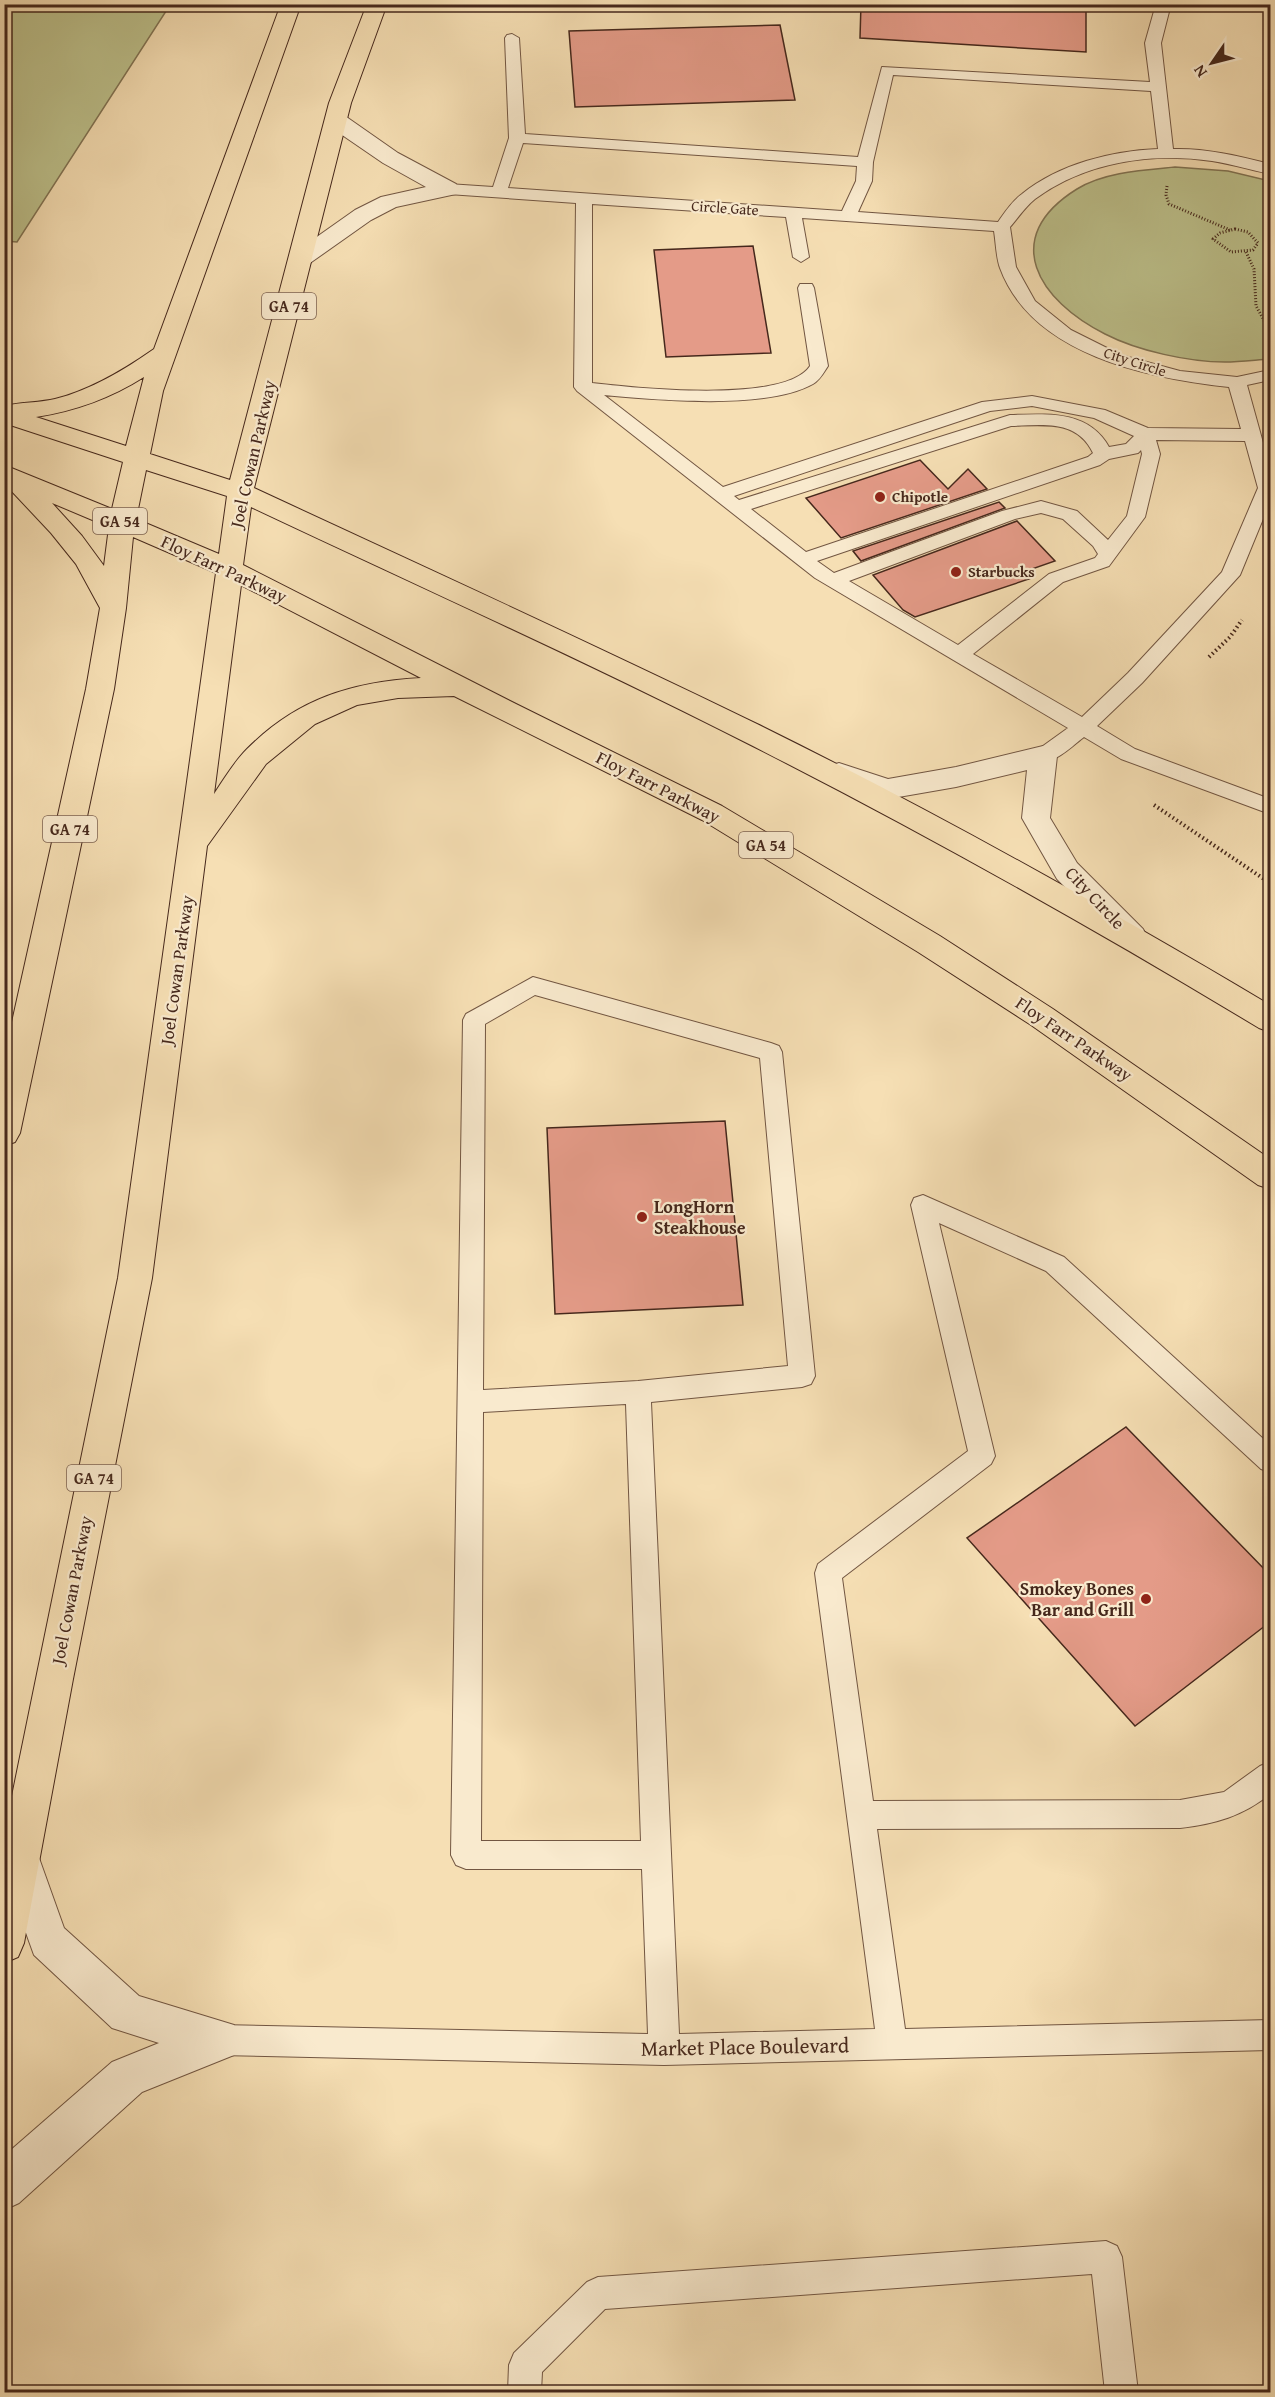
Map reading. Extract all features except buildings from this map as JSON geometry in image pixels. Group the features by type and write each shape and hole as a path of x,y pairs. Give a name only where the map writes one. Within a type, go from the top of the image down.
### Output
{"main road":[{"name":"GA 74","path":"4,1133 100,689 113,608 122,522 151,391 291,4"},
{"name":"Joel Cowan Parkway","path":"4,1943 54,1679 135,1278 240,492 338,121 340,103 377,4"},
{"path":"4,413 36,411 80,401 131,376 164,353"},
{"path":"4,413 240,492 555,639 879,799 1132,937 1270,1020"},
{"path":"8,474 70,539 106,590 113,608"},
{"name":"Floy Farr Parkway","path":"8,474 229,568 712,813 819,876 1042,1017 1270,1176"},
{"path":"195,841 256,757 305,717 352,696 398,689 459,686"}],"street":[{"name":"Circle Gate","path":"338,121 370,147 411,172 448,189"},
{"name":"Circle Gate","path":"302,258 363,215 389,202 448,189"},
{"path":"803,761 887,789 956,777 1043,756"},
{"name":"City Circle","path":"1043,756 1036,818 1067,871 1132,937"},
{"name":"Market Place Boulevard","path":"20,1858 48,1941 127,2013 219,2040"},
{"name":"Market Place Boulevard","path":"4,2188 127,2077 219,2040"}],"lane":[{"path":"1164,4 1153,43 1166,154"},
{"path":"499,192 517,138 512,38"},
{"path":"848,216 864,181 886,70 1158,87"},
{"path":"517,138 866,162"},
{"path":"1002,227 1028,196 1067,174 1104,161 1141,154 1206,155 1270,169"},
{"name":"Circle Gate","path":"448,189 1002,227"},
{"path":"583,387 584,198"},
{"path":"794,212 801,257"},
{"name":"City Circle","path":"1002,227 1008,267 1028,304 1065,334 1115,359 1179,376 1237,382 1270,375"},
{"path":"583,387 640,394 741,394 793,386 810,378 819,366 806,288"},
{"path":"1043,756 1083,728 1135,678 1230,575 1267,488 1237,382"},
{"path":"583,387 833,580 1128,754 1270,807"},
{"path":"720,494 988,406 1032,401 1099,414 1145,434 1251,435"},
{"path":"737,507 1010,421 1044,420 1067,423 1088,430 1103,454"},
{"path":"803,559 1094,461 1103,454 1132,449 1145,434"},
{"path":"958,655 1056,578 1102,562 1136,517 1151,454 1145,434"},
{"path":"833,580 1008,515 1041,507 1070,514 1100,542 1107,554"},
{"path":"470,1402 638,1392 802,1376 771,1052 533,986 474,1020 470,1402 466,1855 657,1855"},
{"path":"892,2044 828,1573 982,1456 923,1205 1055,1264 1270,1461"},
{"path":"638,1392 664,2050"},
{"path":"861,1815 1180,1814 1218,1810 1242,1800 1270,1776"},
{"name":"Market Place Boulevard","path":"219,2040 664,2050 1270,2035"},
{"path":"525,2392 526,2365 598,2293 1106,2257 1122,2392"}],"path":[{"path":"1167,183 1169,204 1182,212 1214,222 1230,230 1248,232 1258,243 1253,250 1239,254 1223,250 1212,239 1230,230"},
{"path":"1246,252 1253,261 1256,279 1254,298 1270,331"}],"green space":[{"path":"4,5 170,5 17,242 5,241"},
{"path":"1175,167 1228,171 1270,181 1270,359 1225,362 1196,360 1133,346 1105,334 1082,320 1046,287 1037,268 1034,248 1039,228 1053,208 1077,189 1099,179 1137,171"}],"place":[{"name":"Chipotle","path":"880,497"},
{"name":"Starbucks","path":"956,572"},
{"name":"LongHorn Steakhouse","path":"642,1217"},
{"name":"Smokey Bones Bar and Grill","path":"1146,1599"}]}
